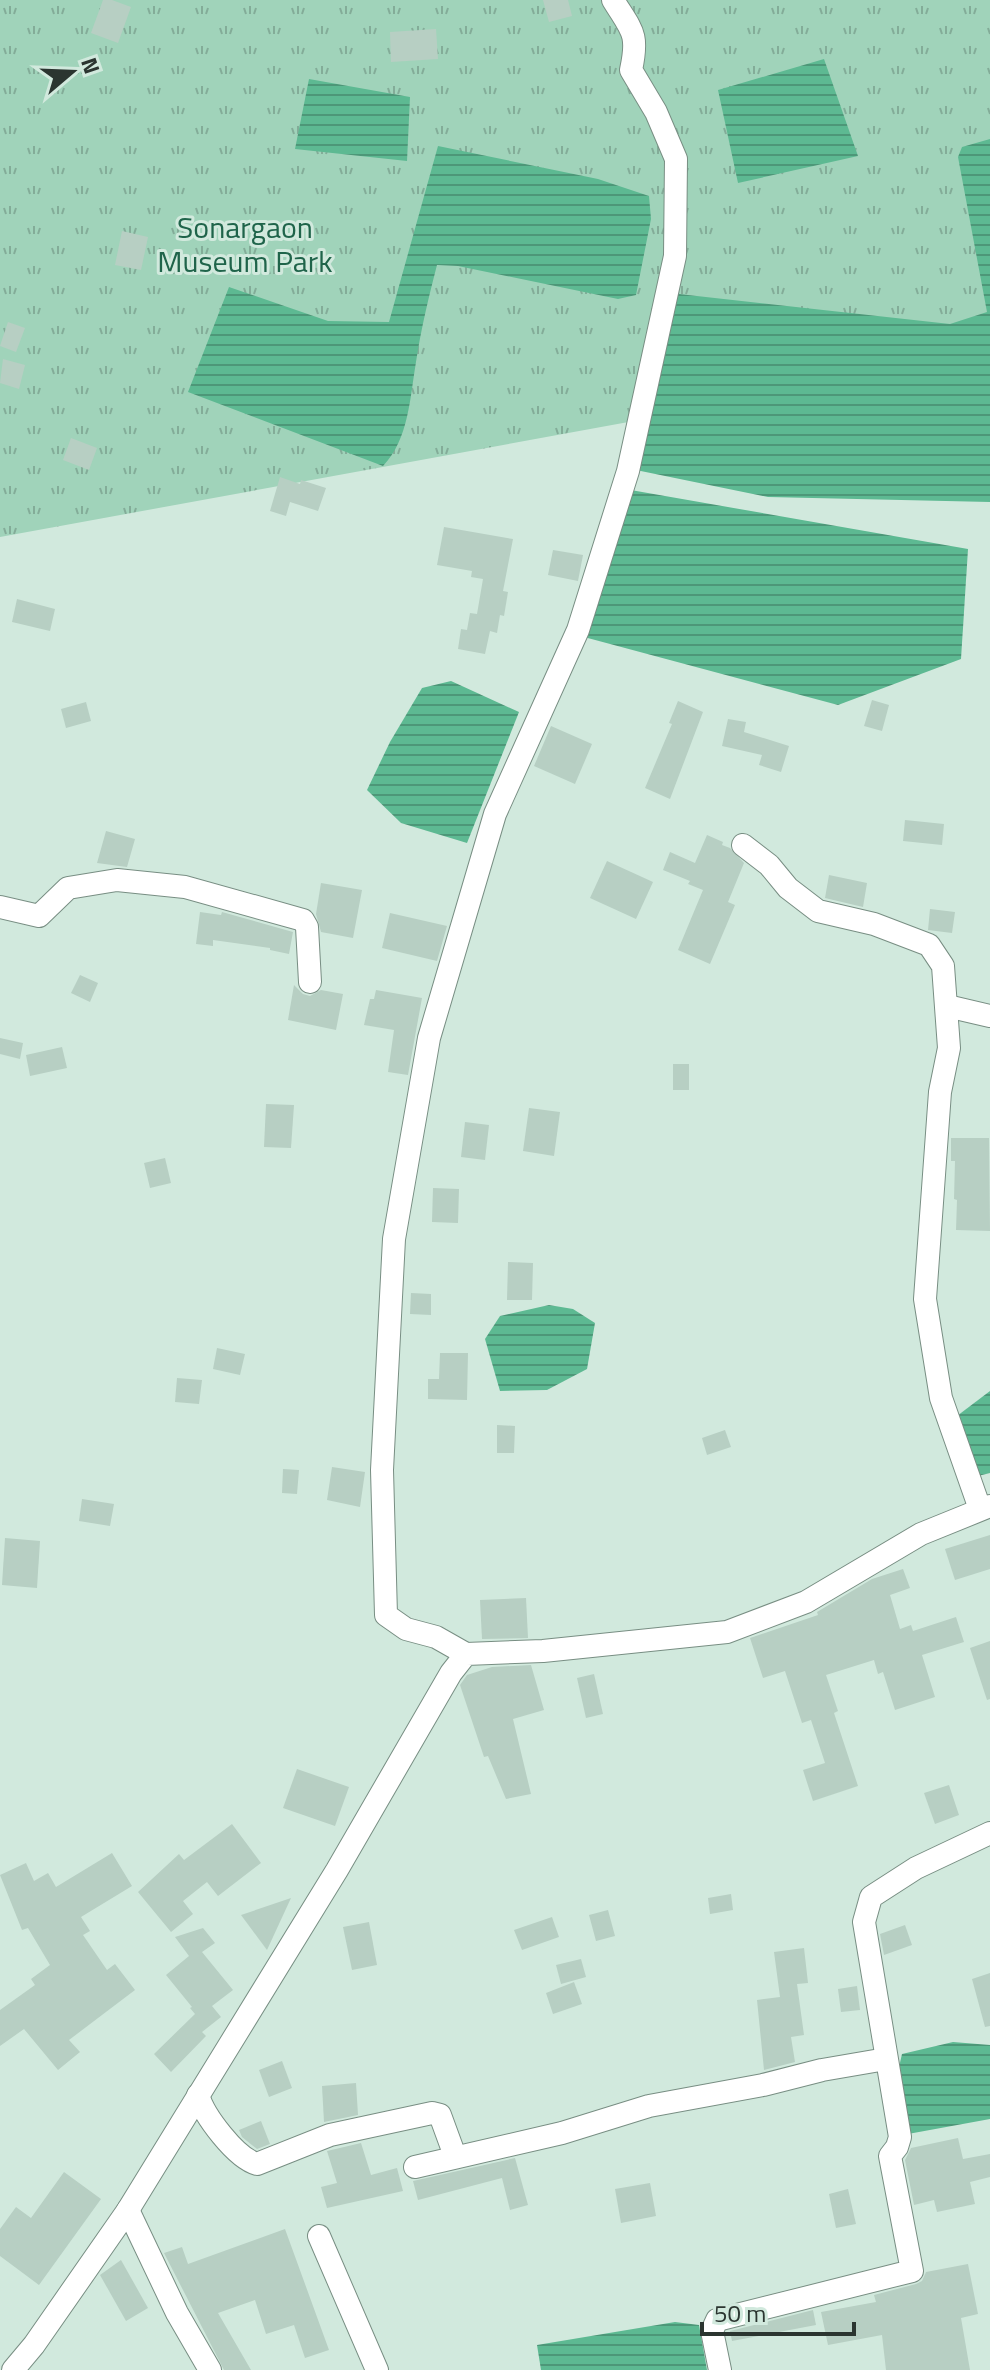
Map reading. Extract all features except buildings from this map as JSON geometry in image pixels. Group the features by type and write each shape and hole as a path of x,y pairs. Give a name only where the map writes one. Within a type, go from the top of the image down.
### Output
{"street":[{"path":"613,0 631,28 636,44 631,70 656,112 676,159 675,256 628,471 578,630 495,814 429,1038 394,1239 382,1470 386,1615 406,1629 436,1637 466,1654 543,1651 727,1632 806,1602 921,1534 985,1508 941,1398 925,1299 940,1092 949,1048 943,966 929,945 874,924 818,911 788,888 769,865 743,845"},
{"path":"0,907 39,916 68,888 117,880 185,887 303,920 307,927 310,982"},
{"path":"947,1006 990,1016"},
{"path":"13,2370 34,2345 128,2210 337,1870 451,1673 466,1654"},
{"path":"720,2370 712,2331 717,2320 912,2271 890,2156 900,2137 864,1922 871,1897 916,1868 990,1833"},
{"path":"415,2167 562,2133 649,2106 886,2059"},
{"path":"198,2095 202,2110 246,2161 257,2164 330,2135 432,2113 440,2115 455,2156"},
{"path":"128,2210 177,2313 210,2370"},
{"path":"319,2236 377,2370"}],"green space":[{"name":"Sonargaon Museum Park","path":"0,0 990,0 990,356 0,537"}],"shaded area":[{"path":"824,59 858,156 738,183 718,90"},
{"path":"309,79 410,97 407,161 295,149"},
{"path":"990,139 990,502 768,497 631,469 670,293 950,324 987,312 958,157 962,147"},
{"path":"438,146 598,179 649,196 651,219 636,295 618,299 458,266 437,265 420,337 407,417 398,443 383,466 188,392 229,287 328,321 389,322"},
{"path":"625,489 968,549 961,659 838,705 584,637"},
{"path":"451,681 519,712 467,843 401,823 367,790 390,742 422,688"},
{"path":"549,1305 573,1309 595,1323 587,1369 547,1390 500,1391 485,1339 500,1316"},
{"path":"990,1391 990,1473 974,1477 953,1419"},
{"path":"953,2042 990,2045 990,2119 908,2134 894,2089 902,2054"},
{"path":"675,2322 699,2325 707,2370 541,2370 537,2345"}]}
